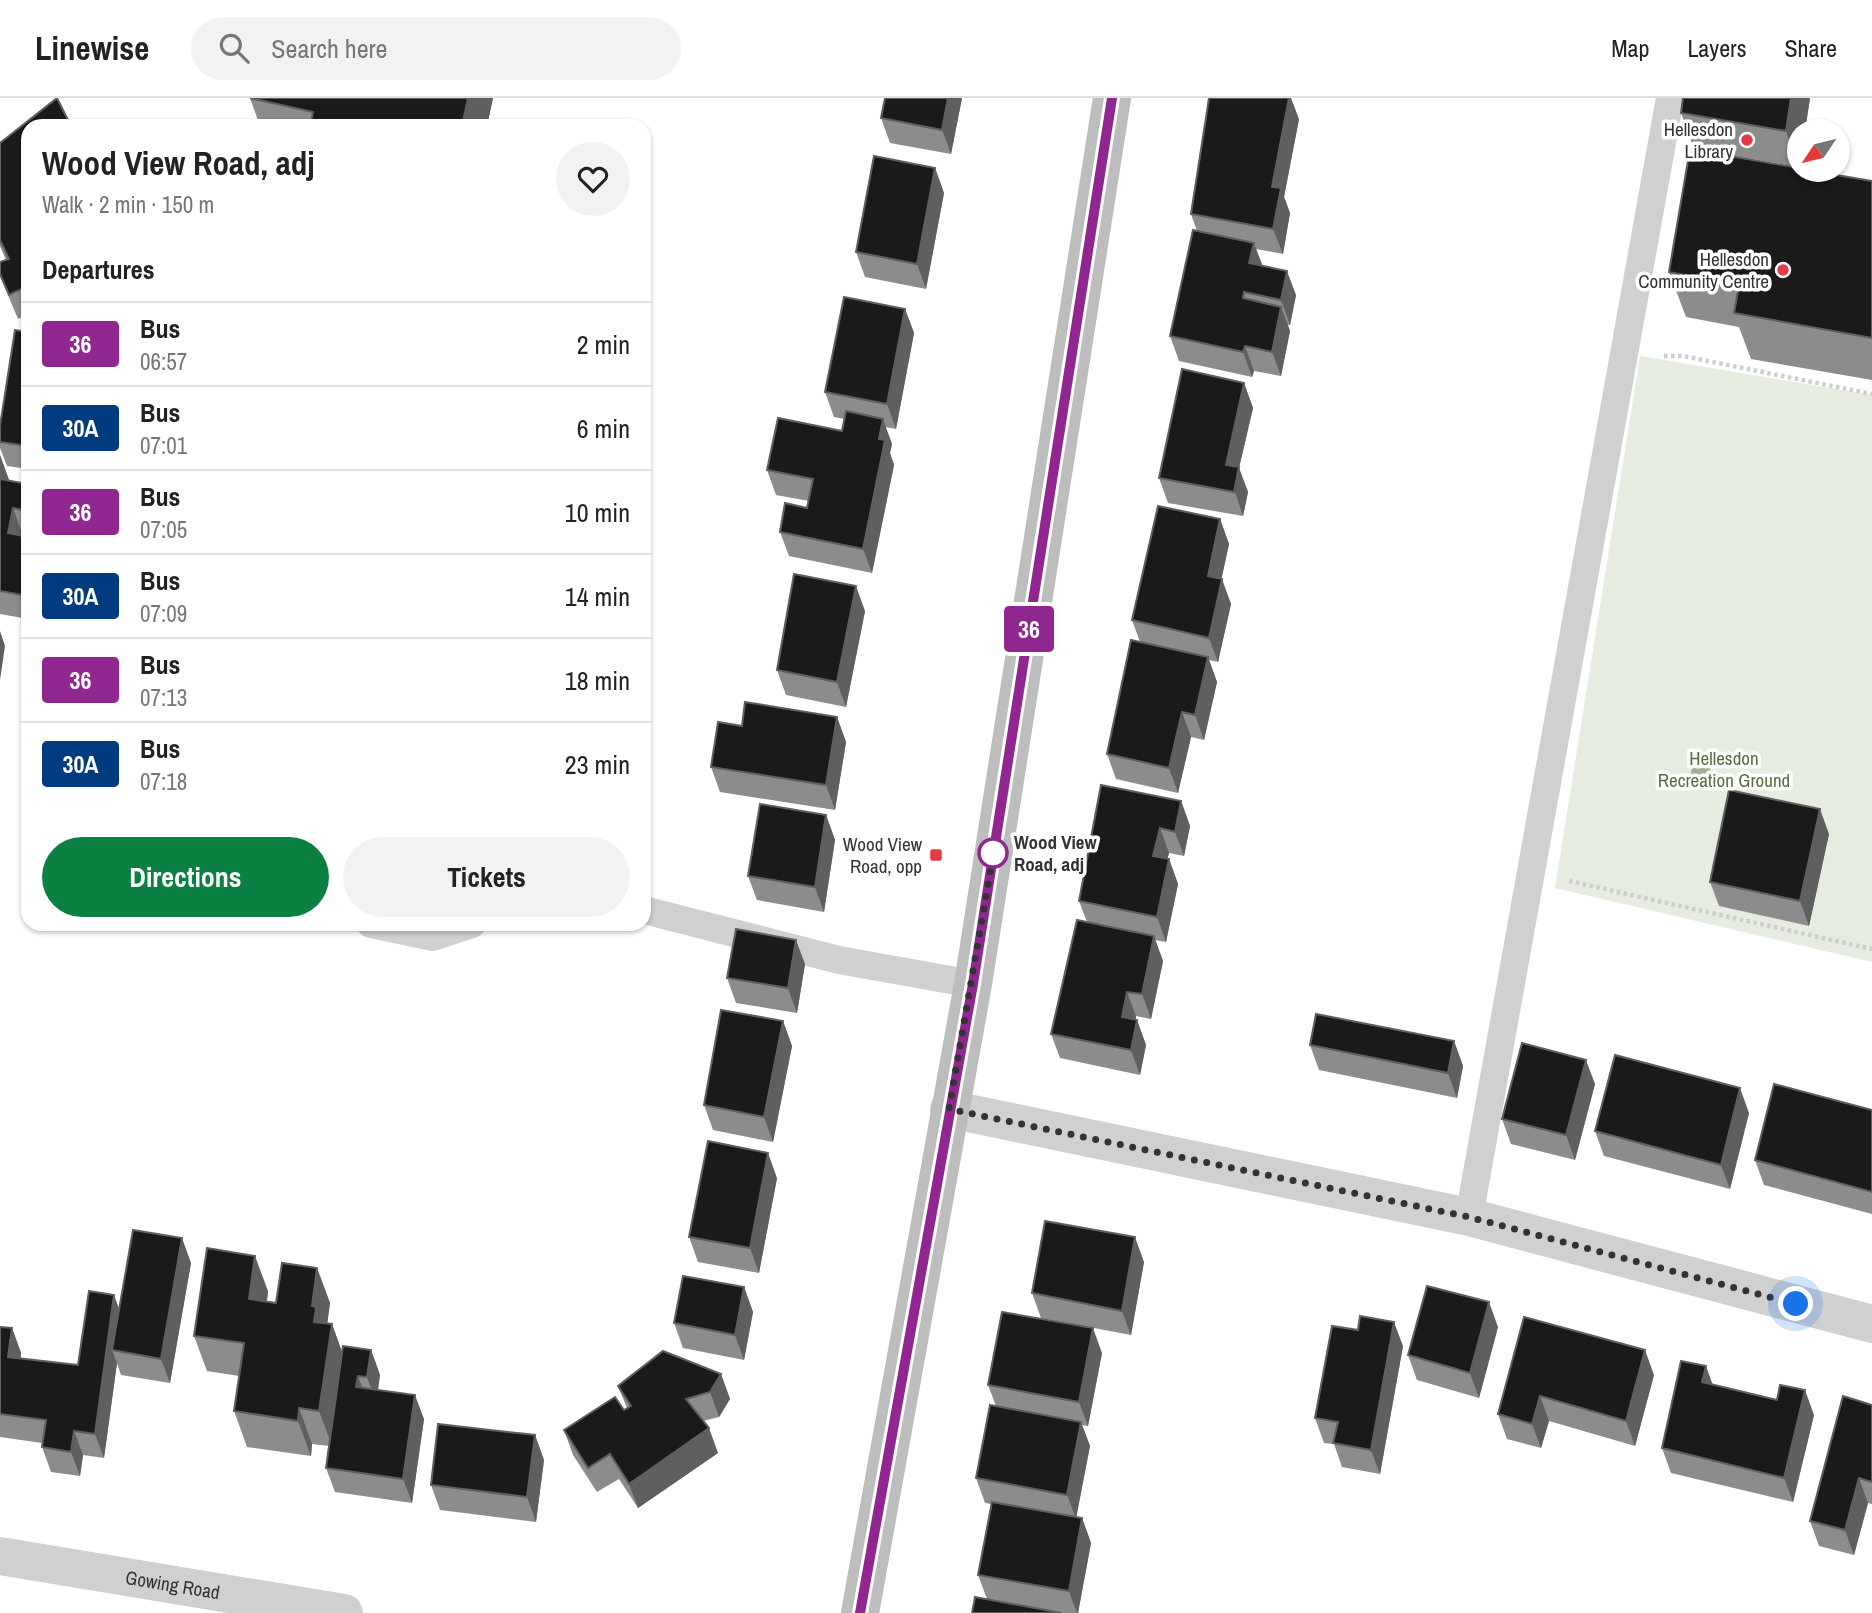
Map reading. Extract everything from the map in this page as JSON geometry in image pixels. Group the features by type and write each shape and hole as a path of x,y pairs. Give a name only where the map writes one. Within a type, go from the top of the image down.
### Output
{"street":[{"path":"860,1613 973,984 1112,98"},
{"path":"949,1109 1469,1217 1872,1324"},
{"name":"Gowing Road","path":"0,1556 344,1613"}],"lane":[{"path":"1469,1217 1670,98"},
{"path":"651,912 839,960 973,984"},
{"path":"404,931 433,937 451,931"}],"path":[{"path":"1624,354 1683,356 1872,394"},
{"path":"1531,871 1872,949"}],"green space":[{"name":"Hellesdon Recreation Ground","path":"1640,356 1872,395 1872,962 1555,888"}],"building":[{"path":"57,98 68,119 30,119"},
{"path":"250,98 468,98 464,119 312,119 313,112"},
{"path":"885,98 948,98 942,130 881,118"},
{"path":"1209,98 1289,98 1272,187 1281,188 1273,229 1191,214"},
{"path":"1683,98 1791,98 1786,131 1681,113"},
{"path":"21,126 21,289 9,295 0,274 0,262 9,259 0,240 0,143"},
{"name":"Hellesdon Community Centre","path":"1690,149 1787,166 1787,182 1850,182 1850,177 1872,181 1872,338 1734,313 1739,285 1669,272"},
{"path":"874,156 935,168 917,264 856,252"},
{"path":"1193,230 1254,243 1249,263 1287,271 1281,300 1244,292 1243,298 1281,307 1272,352 1245,346 1243,352 1170,336"},
{"path":"844,297 905,309 887,404 825,392"},
{"path":"15,330 21,331 21,445 0,442 0,426"},
{"path":"1182,369 1244,383 1226,465 1239,467 1234,492 1159,478"},
{"path":"846,411 883,419 879,439 885,440 863,549 780,532 785,503 807,508 813,479 767,470 778,418 842,431"},
{"path":"0,479 21,483 21,510 13,508 8,533 21,536 21,595 0,591"},
{"path":"1158,506 1220,519 1208,576 1222,579 1209,638 1132,620"},
{"path":"794,574 856,586 837,682 777,670"},
{"path":"1131,640 1208,657 1195,715 1182,712 1169,768 1107,754"},
{"path":"745,702 837,717 826,785 711,767 718,722 742,726"},
{"path":"1101,785 1181,801 1175,832 1160,828 1153,856 1169,859 1157,917 1079,901"},
{"path":"1729,790 1820,809 1800,901 1710,882"},
{"path":"760,804 826,815 815,887 748,876"},
{"path":"1077,920 1154,936 1142,994 1127,992 1122,1017 1137,1020 1131,1050 1051,1034"},
{"path":"736,929 796,940 788,988 727,978"},
{"path":"721,1010 783,1021 764,1117 704,1105"},
{"path":"1316,1014 1454,1041 1448,1073 1310,1045"},
{"path":"1522,1043 1586,1060 1566,1135 1502,1119"},
{"path":"1615,1055 1740,1088 1721,1165 1595,1131"},
{"path":"1774,1084 1872,1110 1872,1192 1755,1160"},
{"path":"708,1141 768,1153 750,1248 689,1237"},
{"path":"1045,1221 1135,1237 1122,1311 1032,1293"},
{"path":"133,1230 182,1238 161,1359 112,1350"},
{"path":"207,1248 255,1256 249,1299 276,1303 282,1263 317,1268 312,1306 316,1307 314,1322 332,1324 319,1411 299,1408 298,1421 234,1411 244,1343 194,1336"},
{"path":"683,1276 744,1287 735,1335 674,1323"},
{"path":"1427,1286 1489,1302 1470,1373 1408,1355"},
{"path":"89,1291 114,1295 95,1434 74,1431 71,1452 42,1447 46,1420 0,1414 0,1327 12,1328 8,1357 78,1365"},
{"path":"1002,1312 1093,1328 1079,1402 988,1385"},
{"path":"1360,1316 1394,1322 1371,1450 1333,1443 1338,1422 1315,1418 1332,1326 1358,1330"},
{"path":"1524,1317 1645,1350 1626,1421 1540,1396 1532,1424 1498,1414"},
{"path":"343,1346 371,1350 367,1377 358,1376 356,1387 415,1395 403,1479 326,1468"},
{"path":"663,1351 721,1374 710,1392 686,1399 709,1428 629,1484 610,1454 588,1468 564,1430 615,1397 624,1410 631,1406 618,1386"},
{"path":"1681,1361 1706,1366 1702,1382 1777,1400 1780,1385 1805,1390 1784,1478 1662,1448"},
{"path":"1843,1396 1872,1405 1872,1482 1859,1478 1845,1530 1810,1521"},
{"path":"990,1405 1081,1422 1067,1495 976,1478"},
{"path":"438,1424 535,1435 527,1497 431,1485"},
{"path":"992,1502 1082,1518 1069,1591 978,1575"},
{"path":"975,1597 1062,1613 972,1613"}],"bus line":[{"name":"36","path":"860,1613 973,984 1112,98"}],"place":[{"name":"Hellesdon Library","path":"1747,140"},
{"name":"Hellesdon Community Centre","path":"1783,270"},
{"name":"Wood View Road, adj","path":"993,853"},
{"name":"Wood View Road, opp","path":"936,855"}],"route":[{"path":"993,853 994,850 973,984 949,1109 1469,1217 1796,1304"}]}
